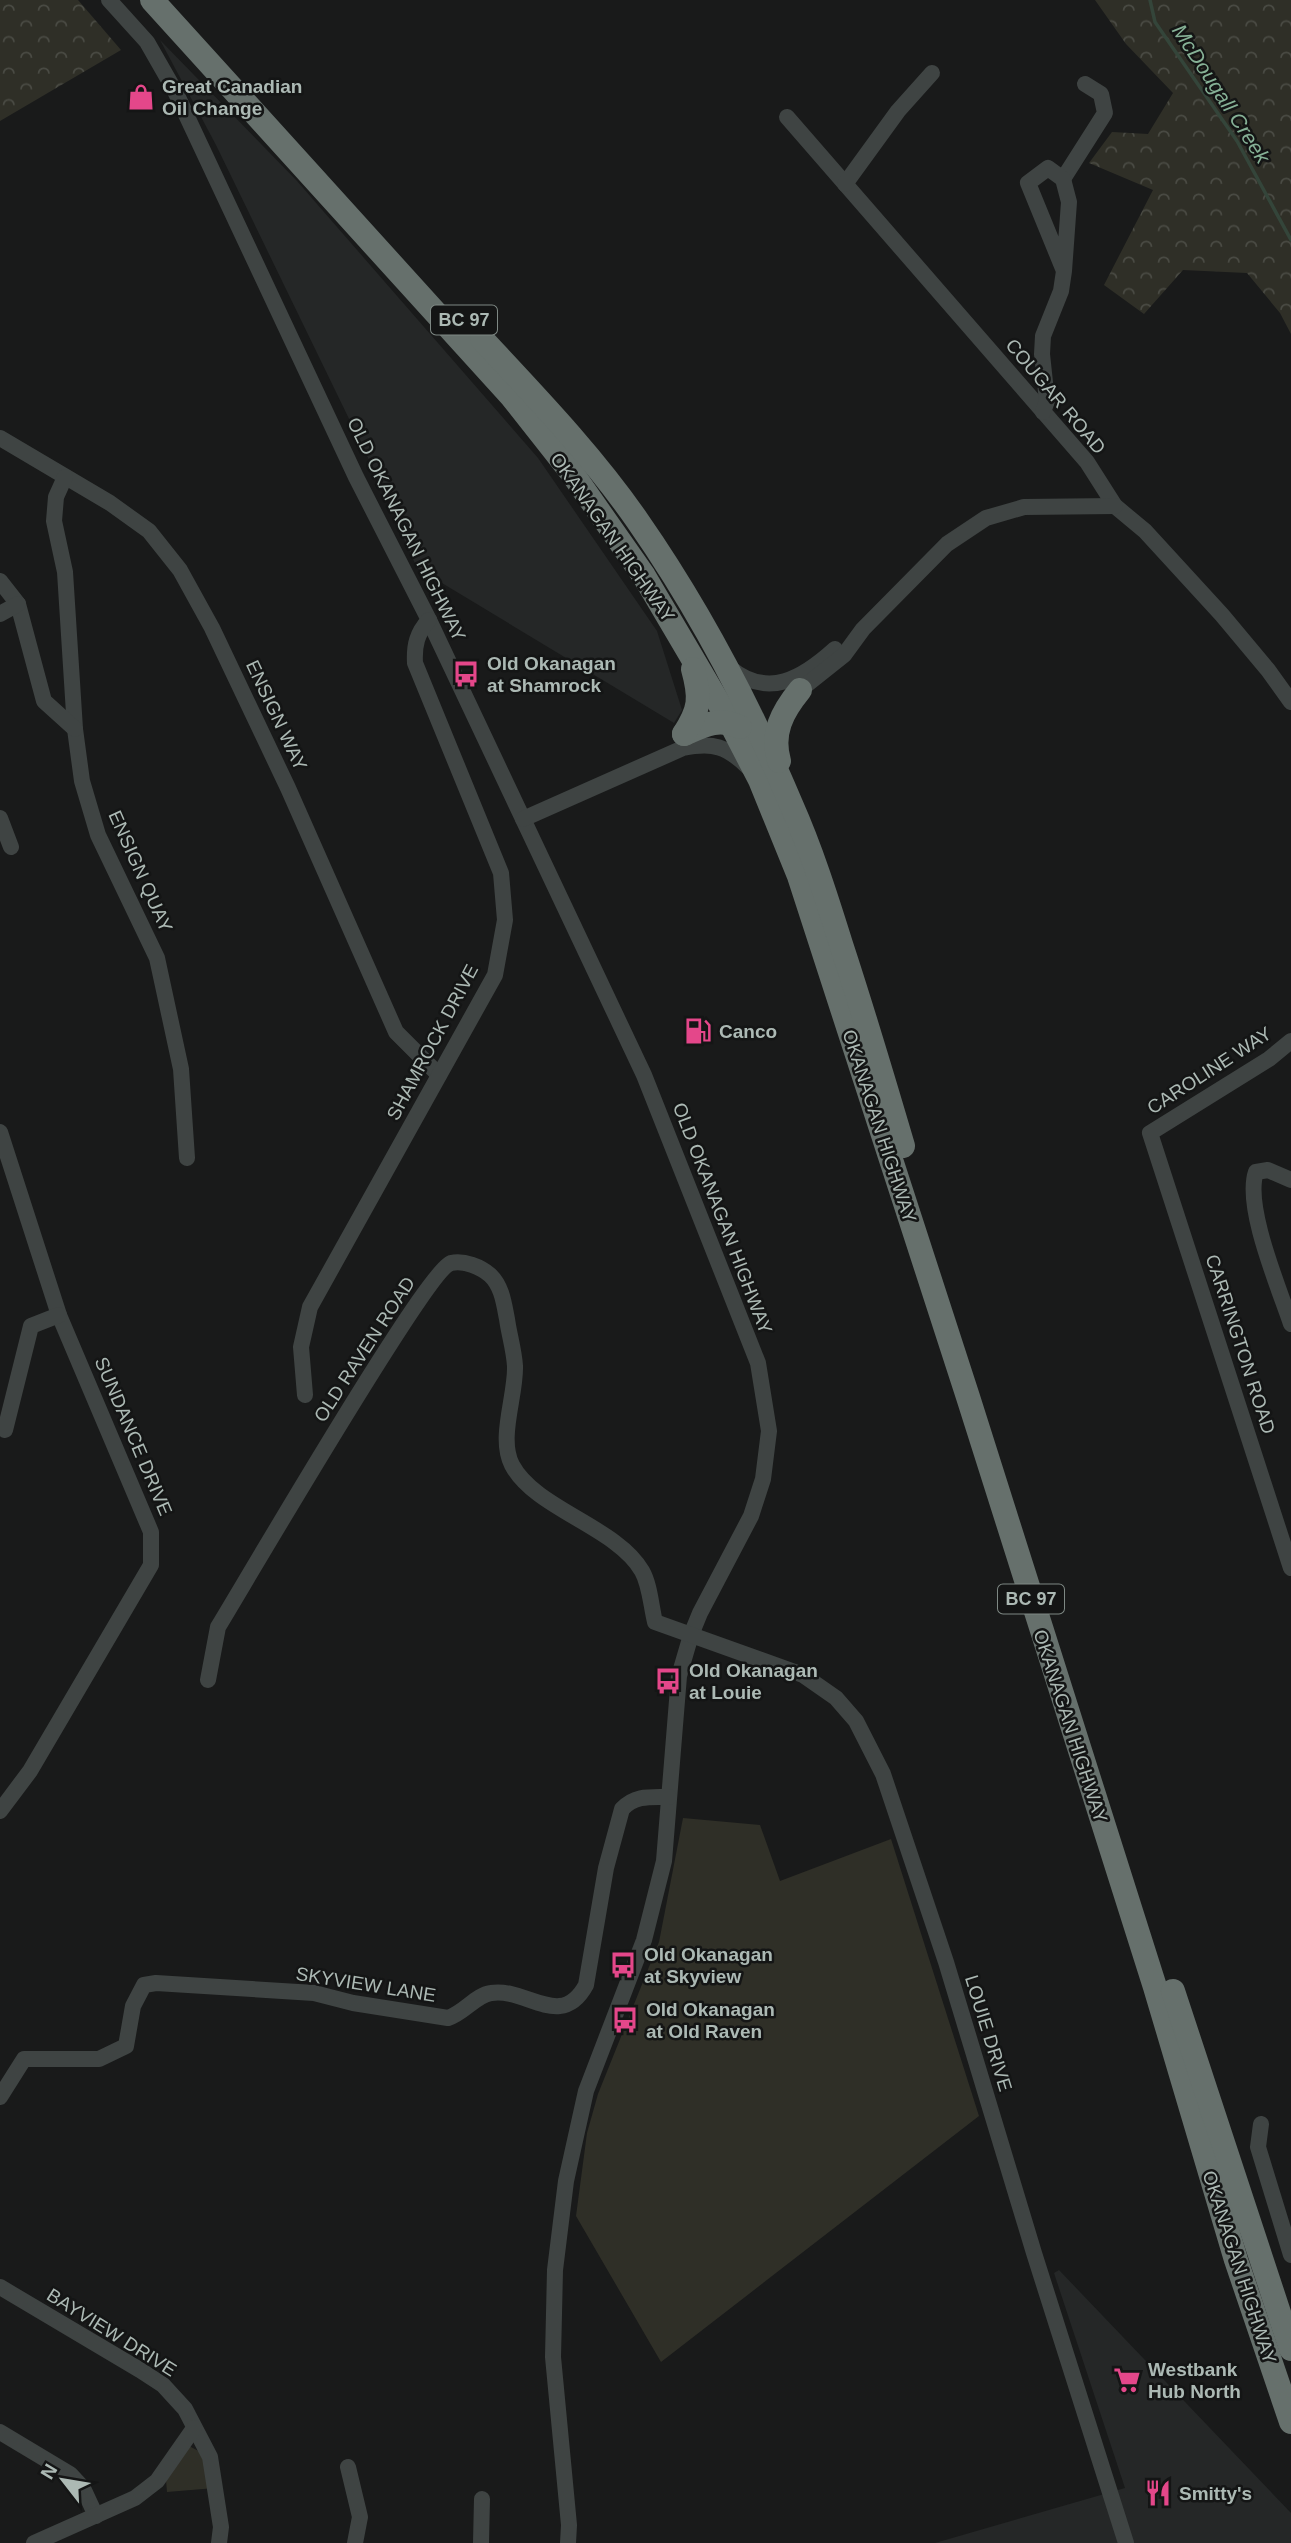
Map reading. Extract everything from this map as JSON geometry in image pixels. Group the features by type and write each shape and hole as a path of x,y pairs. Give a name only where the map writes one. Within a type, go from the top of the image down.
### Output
{"highway":[{"name":"OKANAGAN HIGHWAY","path":"152,0 512,397 572,474 644,576 685,645 741,718"},
{"name":"OKANAGAN HIGHWAY","path":"174,0 448,303 526,385 605,476 683,590 724,662 760,780 799,876 964,1384 1155,1987 1236,2260 1291,2422"},
{"path":"684,734 698,707 698,687 685,645"},
{"name":"OKANAGAN HIGHWAY","path":"800,691 779,722 776,735 776,749 792,805 816,867 865,1018 912,1176 1070,1671 1291,2349"},
{"path":"684,734 712,722 741,718 800,691"},
{"path":"741,718 740,726 747,734 766,776 792,805"},
{"path":"1236,2260 1269,2314 1291,2382"}],"street":[{"name":"OLD OKANAGAN HIGHWAY","path":"109,0 146,42 175,91 356,477 429,620 644,1074 758,1363 769,1431 763,1479 751,1516 691,1635 679,1676 663,1861 644,1940 586,2091 566,2181 555,2270 553,2357 569,2525 568,2543"},
{"path":"845,184 898,111 932,73"},
{"path":"1063,179 1105,113 1101,93 1085,84"},
{"name":"COUGAR ROAD","path":"787,117 1087,462 1115,506 1146,531 1222,615 1291,702"},
{"path":"1043,412 1047,401 1043,337 1061,291 1064,271 1069,202 1063,179 1048,167 1028,183 1064,271"},
{"name":"ENSIGN WAY","path":"0,438 110,503 149,531 180,570 212,628 288,788 396,1032 439,1076"},
{"name":"ENSIGN QUAY","path":"65,477 55,497 54,521 65,572 75,729 82,781 98,835 157,958 181,1069 187,1158"},
{"path":"724,662 737,673 759,683 770,684 797,678 863,629 947,544 986,518 1024,506 1115,506"},
{"path":"0,581 18,604 44,701 75,729"},
{"path":"0,614 18,604"},
{"name":"SHAMROCK DRIVE","path":"305,1395 301,1347 310,1307 495,975 505,920 501,873 415,663 415,642 429,620"},
{"path":"800,691 844,655 863,629"},
{"path":"614,777 641,757 684,734"},
{"path":"523,819 683,748 702,744 716,745 739,758 760,780"},
{"path":"0,818 11,847"},
{"name":"CAROLINE WAY","path":"1150,1133 1269,1059 1291,1041"},
{"name":"SUNDANCE DRIVE","path":"0,1132 59,1315 151,1532 151,1565 30,1771 0,1811"},
{"name":"CARRINGTON ROAD","path":"1150,1133 1291,1568"},
{"path":"1291,1180 1268,1170 1256,1172 1252,1185 1256,1216 1291,1324"},
{"name":"OLD RAVEN ROAD","path":"208,1680 218,1627 398,1331 440,1271 451,1263 471,1264 491,1276 503,1297 515,1367 506,1447 512,1466 528,1484 550,1501 632,1556 645,1576 655,1622 691,1635"},
{"path":"5,1430 31,1326 59,1315"},
{"name":"LOUIE DRIVE","path":"691,1635 803,1675 836,1698 856,1720 883,1774 946,1962 1126,2543"},
{"name":"SKYVIEW LANE","path":"0,2097 24,2059 99,2059 126,2046 133,2006 144,1985 156,1983 314,1993 353,2003 448,2018 489,1993 511,1993 543,2006 558,2006 571,2002 580,1995 586,1985 606,1868 622,1809 637,1798 669,1797"},
{"path":"1261,2124 1258,2147 1291,2255"},
{"name":"BAYVIEW DRIVE","path":"0,2287 163,2385 185,2409 210,2457 221,2527 219,2543"},
{"path":"34,2543 135,2498 157,2481 194,2428"},
{"path":"0,2432 70,2474 83,2488 96,2516"},
{"path":"348,2467 360,2517 355,2543"},
{"path":"481,2543 482,2499"}],"shaded area":[{"path":"160,40 297,181 538,458 657,631 682,710 674,723 417,568 370,462 216,145"},
{"name":"Westbank Hub North","path":"1059,2270 1291,2513 1291,2543 935,2543 1125,2488 1054,2273"}],"green space":[{"path":"0,0 78,0 121,50 0,121"},
{"path":"1095,0 1291,0 1291,334 1280,313 1247,273 1183,270 1144,314 1104,285 1153,190 1089,163 1112,132 1148,134 1173,93 1126,44"},
{"path":"683,1818 760,1825 780,1881 891,1839 979,2116 661,2362 576,2216 587,2133 598,2094 659,1942"},
{"path":"189,2446 210,2457 215,2488 167,2492 166,2480"}],"waterway":[{"name":"McDougall Creek","path":"1150,0 1155,22 1237,141 1291,240"}],"place":[{"name":"Great Canadian Oil Change","path":"141,97"},
{"name":"Old Okanagan at Shamrock","path":"466,674"},
{"name":"Canco","path":"698,1031"},
{"name":"Old Okanagan at Louie","path":"668,1681"},
{"name":"Old Okanagan at Skyview","path":"623,1965"},
{"name":"Old Okanagan at Old Raven","path":"625,2020"},
{"name":"Westbank Hub North","path":"1127,2380"},
{"name":"Smitty's","path":"1158,2493"}]}
